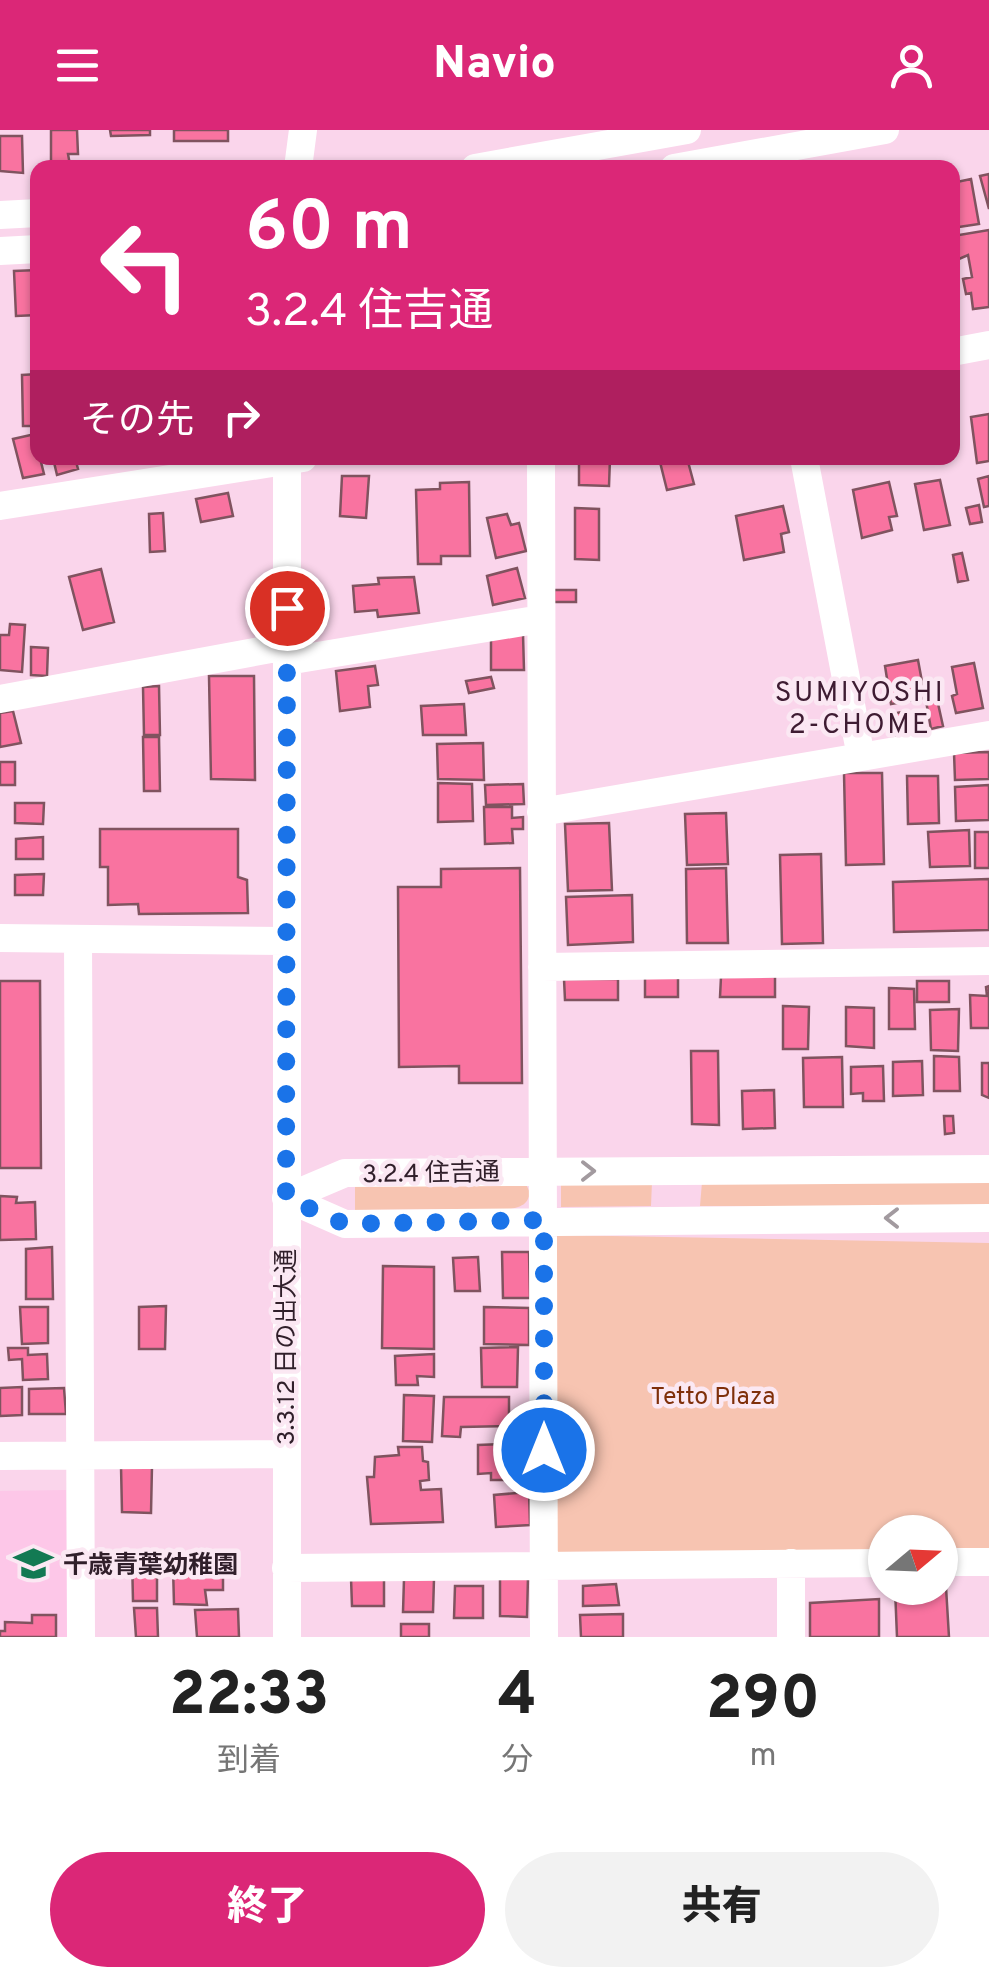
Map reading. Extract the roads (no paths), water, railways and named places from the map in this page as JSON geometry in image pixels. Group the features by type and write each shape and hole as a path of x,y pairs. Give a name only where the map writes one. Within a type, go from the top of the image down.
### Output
{"street":[{"path":"299,160 303,130"},
{"path":"520,160 688,130"},
{"path":"707,160 884,130"},
{"path":"0,215 30,213"},
{"path":"0,251 30,249"},
{"path":"960,350 989,345"},
{"path":"0,506 245,465"},
{"name":"3.3.12 日の出大通","path":"287,465 287,1637"},
{"path":"542,465 544,1637"},
{"path":"805,465 861,757"},
{"path":"0,699 541,618"},
{"path":"542,812 989,735"},
{"path":"0,938 286,941"},
{"path":"78,938 81,1637"},
{"path":"542,967 989,961"},
{"name":"3.2.4 住吉通","path":"286,1198 345,1173 989,1169"},
{"name":"3.2.4 住吉通","path":"286,1198 345,1224 989,1218"},
{"path":"0,1456 286,1454"},
{"path":"958,1562 989,1562"},
{"path":"286,1568 868,1563"},
{"path":"791,1564 792,1637"}],"place":[{"name":"千歳青葉幼稚園","path":"33,1564"}],"district":[{"name":"SUMIYOSHI 2-CHOME","path":"860,707"}],"park label":[{"name":"Tetto Plaza","path":"713,1395"}]}
